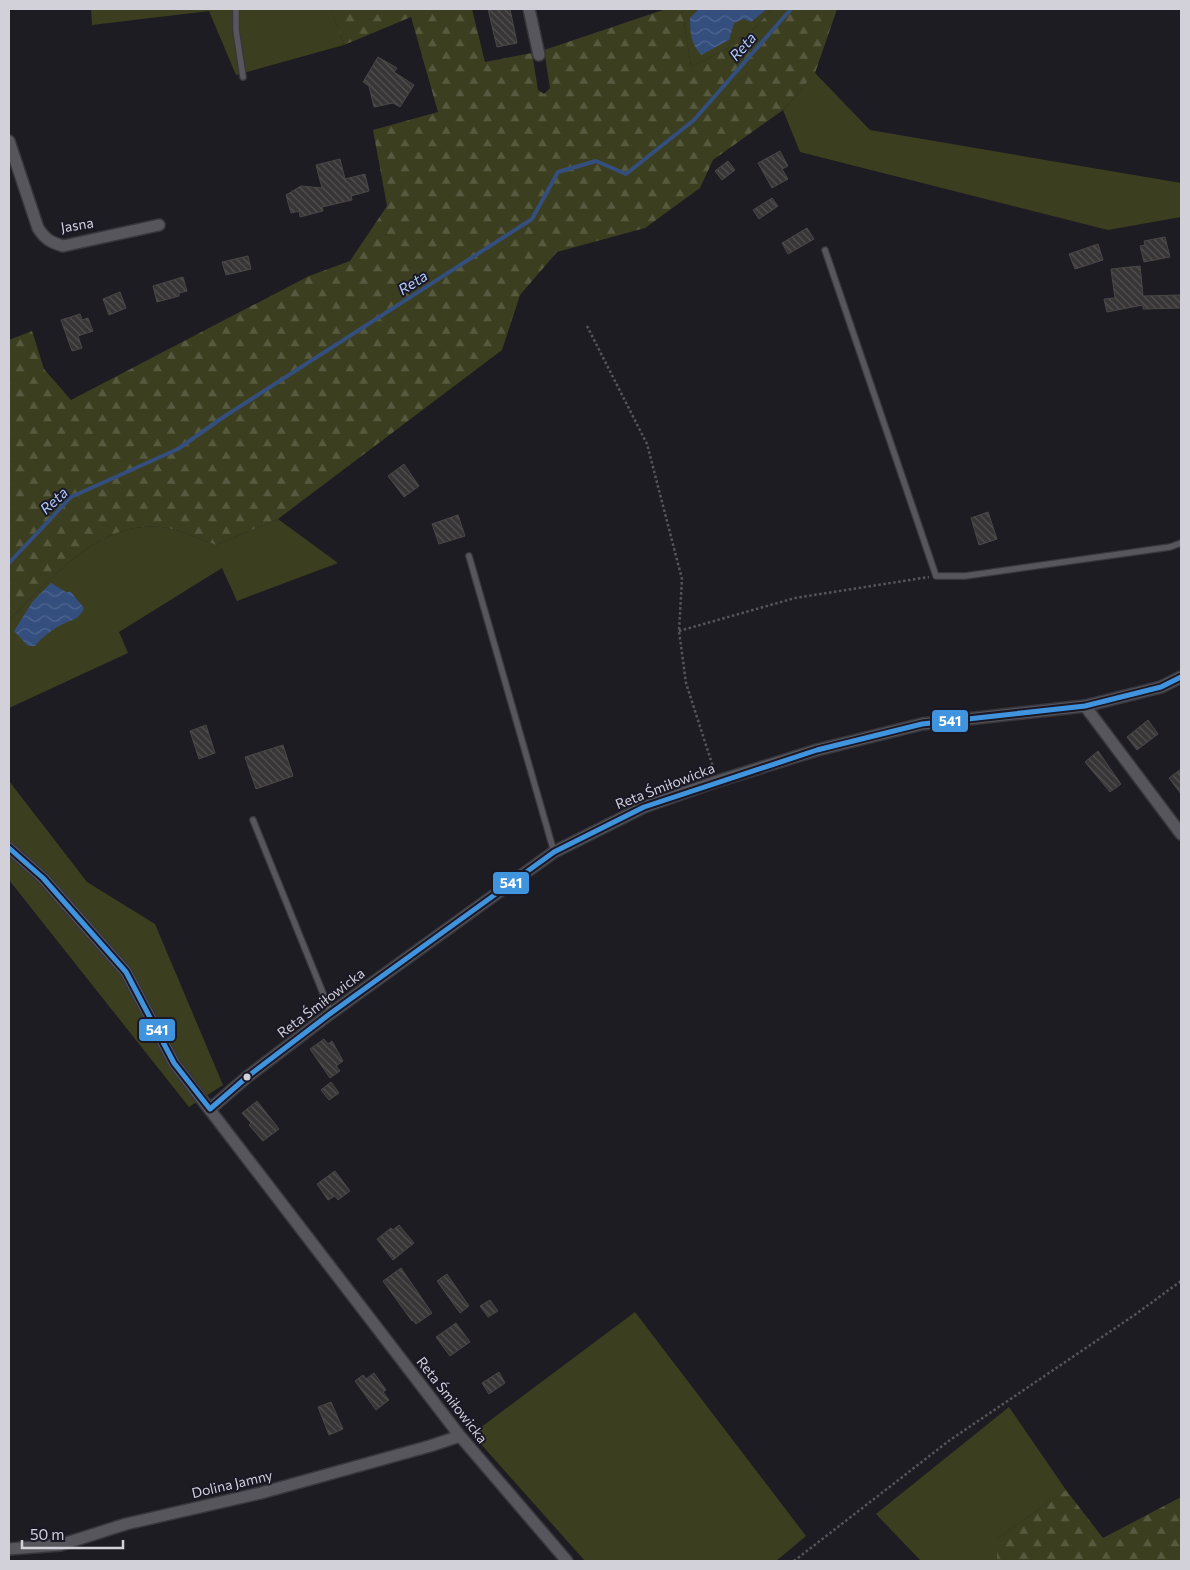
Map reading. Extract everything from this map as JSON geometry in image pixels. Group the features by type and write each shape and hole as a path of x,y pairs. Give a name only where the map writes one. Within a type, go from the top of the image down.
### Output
{"street":[{"path":"529,9 539,55"},
{"name":"Jasna","path":"9,141 38,228 44,238 51,242 63,246 159,225"},
{"name":"Reta Śmiłowicka","path":"210,1109 247,1077 331,1013 554,852 644,807 718,781 818,750 922,724 1085,706 1161,687 1181,677"},
{"path":"1085,706 1181,834"},
{"name":"Reta Śmiłowicka","path":"9,848 43,878 126,972 174,1063 460,1436 567,1561"},
{"name":"Dolina Jamny","path":"9,1549 60,1545 126,1524 260,1493 460,1436"}],"lane":[{"path":"236,9 236,30 243,77"},
{"path":"825,250 936,576 965,576 1170,547 1181,543"},
{"path":"469,556 554,852"},
{"path":"253,820 331,1013"}],"path":[{"path":"587,326 647,444 682,579 679,631 686,683 718,781"},
{"path":"679,631 795,598 936,576"},
{"path":"794,1561 950,1440 1136,1314 1181,1281"}],"green space":[{"path":"91,9 331,9 344,45 236,75 209,11 92,25"},
{"path":"331,9 472,9 485,62 532,53 538,90 544,94 550,88 544,50 666,9 682,9 691,67 744,40 772,9 837,9 815,73 783,110 713,160 700,188 645,228 557,252 520,295 502,350 278,519 216,545 182,532 161,527 138,527 116,533 96,543 77,556 9,620 9,340 32,331 44,369 71,400 309,276 350,261 387,206 373,130 438,112 411,17 344,45"},
{"path":"682,9 772,9 744,40 691,67"},
{"path":"815,73 870,130 1181,183 1181,217 1108,230 800,152 783,110"},
{"path":"278,519 338,563 237,601 222,568 119,632 128,653 9,708 9,620 77,556 96,543 116,533 138,527 168,528 216,545"},
{"path":"9,781 87,882 155,924 223,1085 189,1107 9,880"},
{"path":"635,1312 806,1536 776,1561 585,1561 472,1434"},
{"path":"1009,1407 1066,1490 997,1539 997,1561 921,1561 876,1514"},
{"path":"1066,1490 1103,1538 1181,1497 1181,1561 997,1561 997,1539"}],"water":[{"path":"699,9 767,9 751,22 744,19 734,23 729,40 701,55 693,42 690,24 690,18"},
{"path":"51,583 66,592 71,592 84,608 78,617 52,631 35,646 28,646 14,631 33,601"}],"building":[{"path":"488,9 510,9 517,43 497,47"},
{"path":"378,57 397,68 394,72 414,85 400,107 393,103 374,107 369,86 363,82"},
{"path":"780,151 788,166 782,169 788,179 772,188 758,163"},
{"path":"340,159 345,179 365,174 369,191 351,196 352,200 322,207 323,211 300,217 299,211 291,213 286,195 301,186 322,188 316,165"},
{"path":"728,161 735,170 722,180 715,171"},
{"path":"772,198 778,206 759,219 753,210"},
{"path":"807,228 814,239 788,254 782,243"},
{"path":"1165,237 1170,257 1144,262 1140,246 1145,245 1144,241"},
{"path":"1098,244 1103,260 1075,269 1069,254"},
{"path":"248,256 251,269 226,275 222,262"},
{"path":"1140,266 1143,296 1181,295 1181,308 1143,309 1143,305 1107,312 1104,299 1115,298 1111,269"},
{"path":"183,277 187,291 179,293 179,296 157,302 153,286"},
{"path":"120,292 126,308 109,315 103,299"},
{"path":"80,314 82,320 88,318 93,331 78,336 82,348 72,351 61,320"},
{"path":"404,464 419,486 404,497 388,476"},
{"path":"988,512 997,539 979,545 971,518"},
{"path":"458,515 465,536 439,544 432,524"},
{"path":"1148,720 1158,734 1137,750 1127,737"},
{"path":"206,725 215,753 199,759 190,731"},
{"path":"283,745 293,776 256,789 245,757"},
{"path":"1098,751 1121,784 1110,792 1085,762"},
{"path":"1181,769 1181,794 1169,778"},
{"path":"324,1039 328,1044 332,1041 343,1061 336,1066 340,1071 330,1078 310,1049"},
{"path":"331,1082 339,1093 329,1100 321,1090"},
{"path":"257,1101 279,1129 263,1141 249,1125 251,1123 242,1113"},
{"path":"335,1171 350,1191 338,1200 335,1196 328,1200 317,1184"},
{"path":"399,1225 414,1243 393,1260 377,1239 391,1228 393,1230"},
{"path":"401,1268 432,1313 416,1324 383,1281"},
{"path":"447,1274 469,1306 460,1313 437,1281"},
{"path":"490,1300 498,1311 488,1317 480,1306"},
{"path":"456,1323 470,1342 450,1356 436,1337"},
{"path":"499,1372 505,1383 489,1394 482,1383"},
{"path":"374,1373 386,1390 383,1392 389,1400 376,1410 355,1381 363,1375 366,1379"},
{"path":"331,1402 343,1429 329,1435 318,1407"}],"waterway":[{"name":"Reta","path":"9,563 71,497 178,449 222,418 532,219 558,172 596,161 626,174 694,120 791,9"}],"transit line":[{"name":"541","path":"9,848 43,878 126,972 174,1063 210,1109 247,1077 331,1013 554,852 644,807 817,750 922,724 1085,706 1161,687 1181,677"}]}
